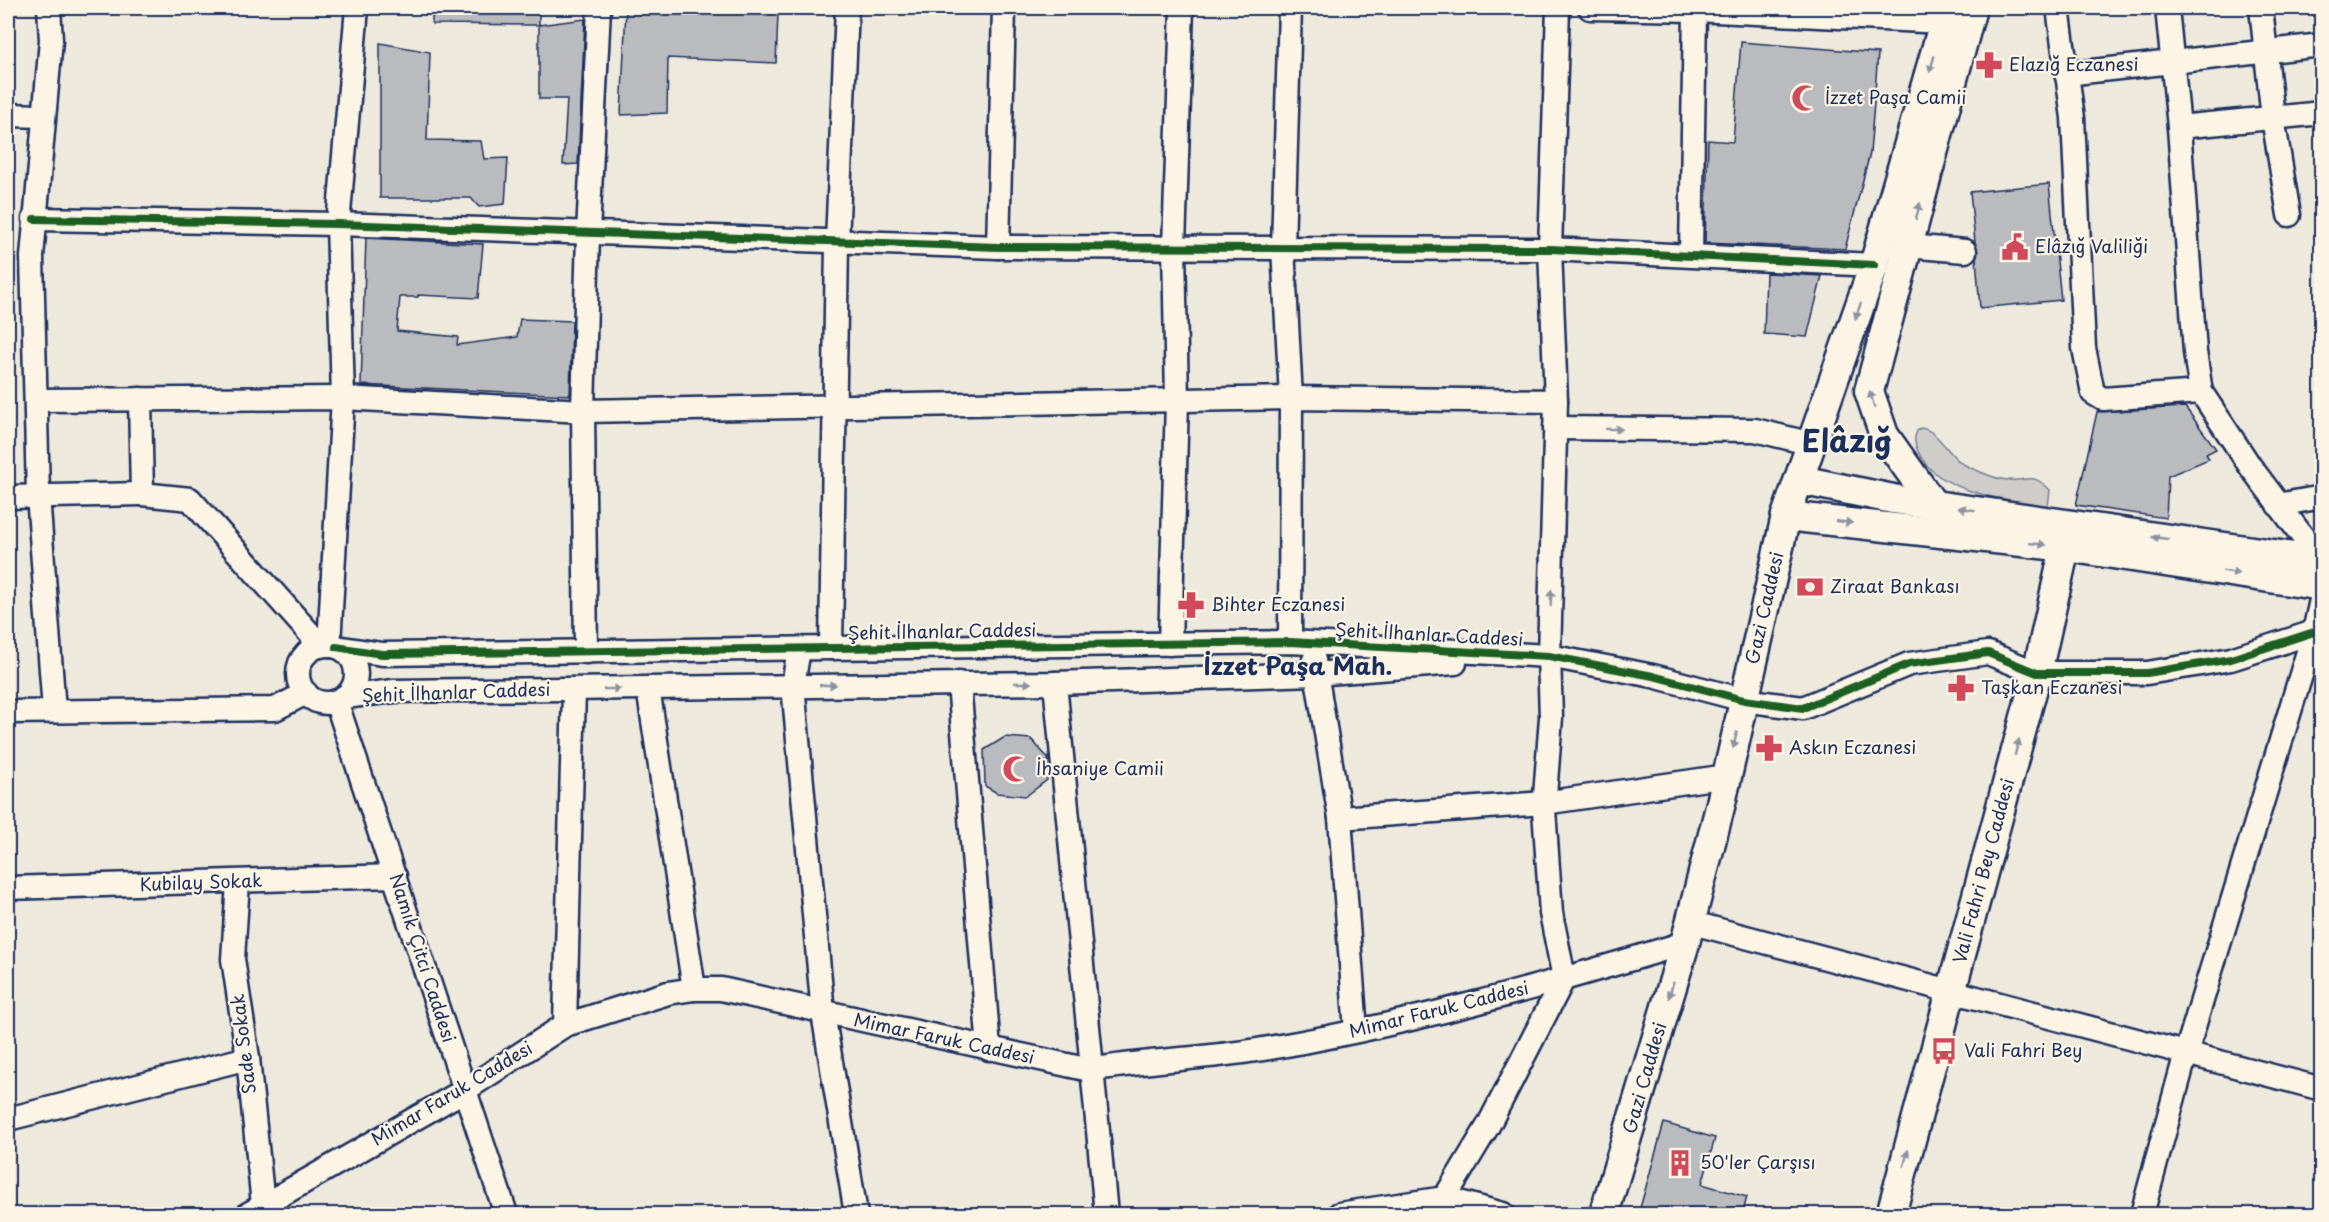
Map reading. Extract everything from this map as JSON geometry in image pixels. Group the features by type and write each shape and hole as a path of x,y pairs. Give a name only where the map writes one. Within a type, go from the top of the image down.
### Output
{"main road":[{"path":"1933,504 1884,435 1869,391 1908,246 1960,12"},
{"name":"Gazi Caddesi","path":"1604,1215 1687,932 1727,776 1786,516 1960,12"},
{"path":"1800,480 1893,499 1933,504 2069,536 2322,586"},
{"path":"1786,516 2069,536 2321,561"},
{"name":"Vali Fahri Bey Caddesi","path":"1891,1215 2037,673 2069,536"}],"street":[{"path":"49,8 51,40 34,219 33,360 38,400 38,495 54,711"},
{"path":"329,646 343,398 338,224 357,8"},
{"path":"586,652 583,411 588,234 599,8"},
{"path":"831,648 837,242 847,8"},
{"path":"998,247 1004,8"},
{"path":"1170,644 1177,401 1174,246 1182,8"},
{"path":"1290,8 1283,247 1291,398 1290,642"},
{"path":"1440,1206 1488,1126 1564,978 1551,912 1544,803 1551,717 1549,656 1556,401 1550,249 1558,8"},
{"path":"1590,8 1960,12"},
{"path":"2058,8 2073,118 2084,348 2094,393 2103,399 2201,392"},
{"path":"2167,8 2179,127 2195,352 2201,392 2278,505 2321,561"},
{"path":"2261,8 2273,118 2289,215"},
{"path":"1691,254 1695,10"},
{"path":"2066,74 2172,60 2322,45"},
{"path":"2179,127 2322,113"},
{"path":"8,115 43,116"},
{"path":"34,219 338,224 998,247 1550,249 1691,254 1874,265"},
{"path":"1908,246 1965,251"},
{"path":"38,400 343,398 583,411 1291,398 1556,401"},
{"path":"140,399 142,494"},
{"path":"1556,428 1755,430 1812,444"},
{"path":"8,497 142,494 190,499 329,646 349,655 356,668 354,684 340,699 320,702 306,693 301,686 299,669 306,654 329,646"},
{"path":"2278,505 2322,497"},
{"path":"2142,1215 2186,1053 2314,632 2322,595"},
{"path":"1549,656 1653,676 1744,700 1803,708 1909,664 1988,653 2037,673 2147,673 2231,659 2314,632"},
{"name":"Şehit İlhanlar Caddesi","path":"329,646 382,654 1290,642 1549,656"},
{"path":"1313,643 1315,674 1340,818 1356,1031"},
{"path":"799,649 793,686 823,1013 856,1215"},
{"name":"Şehit İlhanlar Caddesi","path":"340,699 394,691 1055,683 1315,674 1549,656"},
{"path":"959,683 988,1049"},
{"path":"1055,683 1090,1070 1106,1215"},
{"path":"648,688 694,989"},
{"path":"566,1025 574,690"},
{"path":"8,712 275,709 306,693"},
{"name":"Namık Çitci Caddesi","path":"340,699 395,876 506,1215"},
{"path":"1340,818 1544,803 1727,776"},
{"name":"Kubilay Sokak","path":"8,888 395,876"},
{"name":"Sade Sokak","path":"238,882 233,959 248,1058 255,1210"},
{"path":"1687,932 1951,992 2322,1089"},
{"name":"Mimar Faruk Caddesi","path":"255,1210 465,1090 566,1025 668,993 694,989 731,991 1090,1070 1136,1062 1256,1051 1356,1031 1564,978 1687,932"},
{"path":"8,1119 248,1058"},
{"path":"1338,1215 1440,1206 1503,1215"}],"shaded area":[{"path":"1921,428 1933,433 1958,460 1973,469 2003,479 2034,479 2044,484 2050,490 2048,506 1976,493 1941,477 1928,467 1916,447 1915,437"}],"building":[{"path":"432,8 539,8 539,25 432,24"},
{"path":"626,8 778,14 776,63 668,58 667,113 621,115"},
{"path":"585,19 578,164 563,165 567,99 539,99 539,25"},
{"path":"1741,42 1878,53 1870,153 1845,249 1705,243 1708,140 1733,142"},
{"path":"380,43 430,52 427,140 481,141 484,159 508,158 505,204 479,207 471,198 380,198"},
{"name":"Elâzığ Valiliği","path":"2049,184 2061,300 1980,308 1976,258 1978,252 1970,192"},
{"path":"366,238 483,244 478,298 418,295 418,297 400,297 397,331 458,337 457,345 517,337 520,319 572,321 570,395 361,385"},
{"path":"1766,273 1822,276 1807,337 1764,334"},
{"path":"2185,407 2216,449 2206,454 2209,459 2168,476 2166,518 2076,505 2097,412"},
{"name":"İhsaniye Camii","path":"1005,737 1031,739 1048,758 1047,780 1026,796 997,793 985,786 984,750"},
{"name":"50'ler Çarşısı","path":"1664,1123 1715,1138 1702,1184 1747,1197 1742,1215 1638,1215"}],"cycle path":[{"path":"34,219 338,224 998,247 1550,249 1874,265"},
{"path":"336,647 382,654 1290,642 1549,656 1653,676 1744,700 1803,708 1909,664 1988,653 2037,673 2147,673 2231,659 2314,632"}],"place":[{"name":"Elazığ Eczanesi","path":"1989,65"},
{"name":"İzzet Paşa Camii","path":"1805,98"},
{"name":"Elâzığ Valiliği","path":"2015,247"},
{"name":"Ziraat Bankası","path":"1810,587"},
{"name":"Bihter Eczanesi","path":"1191,605"},
{"name":"Taşkan Eczanesi","path":"1961,688"},
{"name":"Askın Eczanesi","path":"1769,748"},
{"name":"İhsaniye Camii","path":"1016,769"},
{"name":"Vali Fahri Bey","path":"1944,1051"},
{"name":"50'ler Çarşısı","path":"1680,1163"}],"district":[{"name":"Elâzığ","path":"1847,442"},
{"name":"İzzet Paşa Mah.","path":"1298,667"}]}
